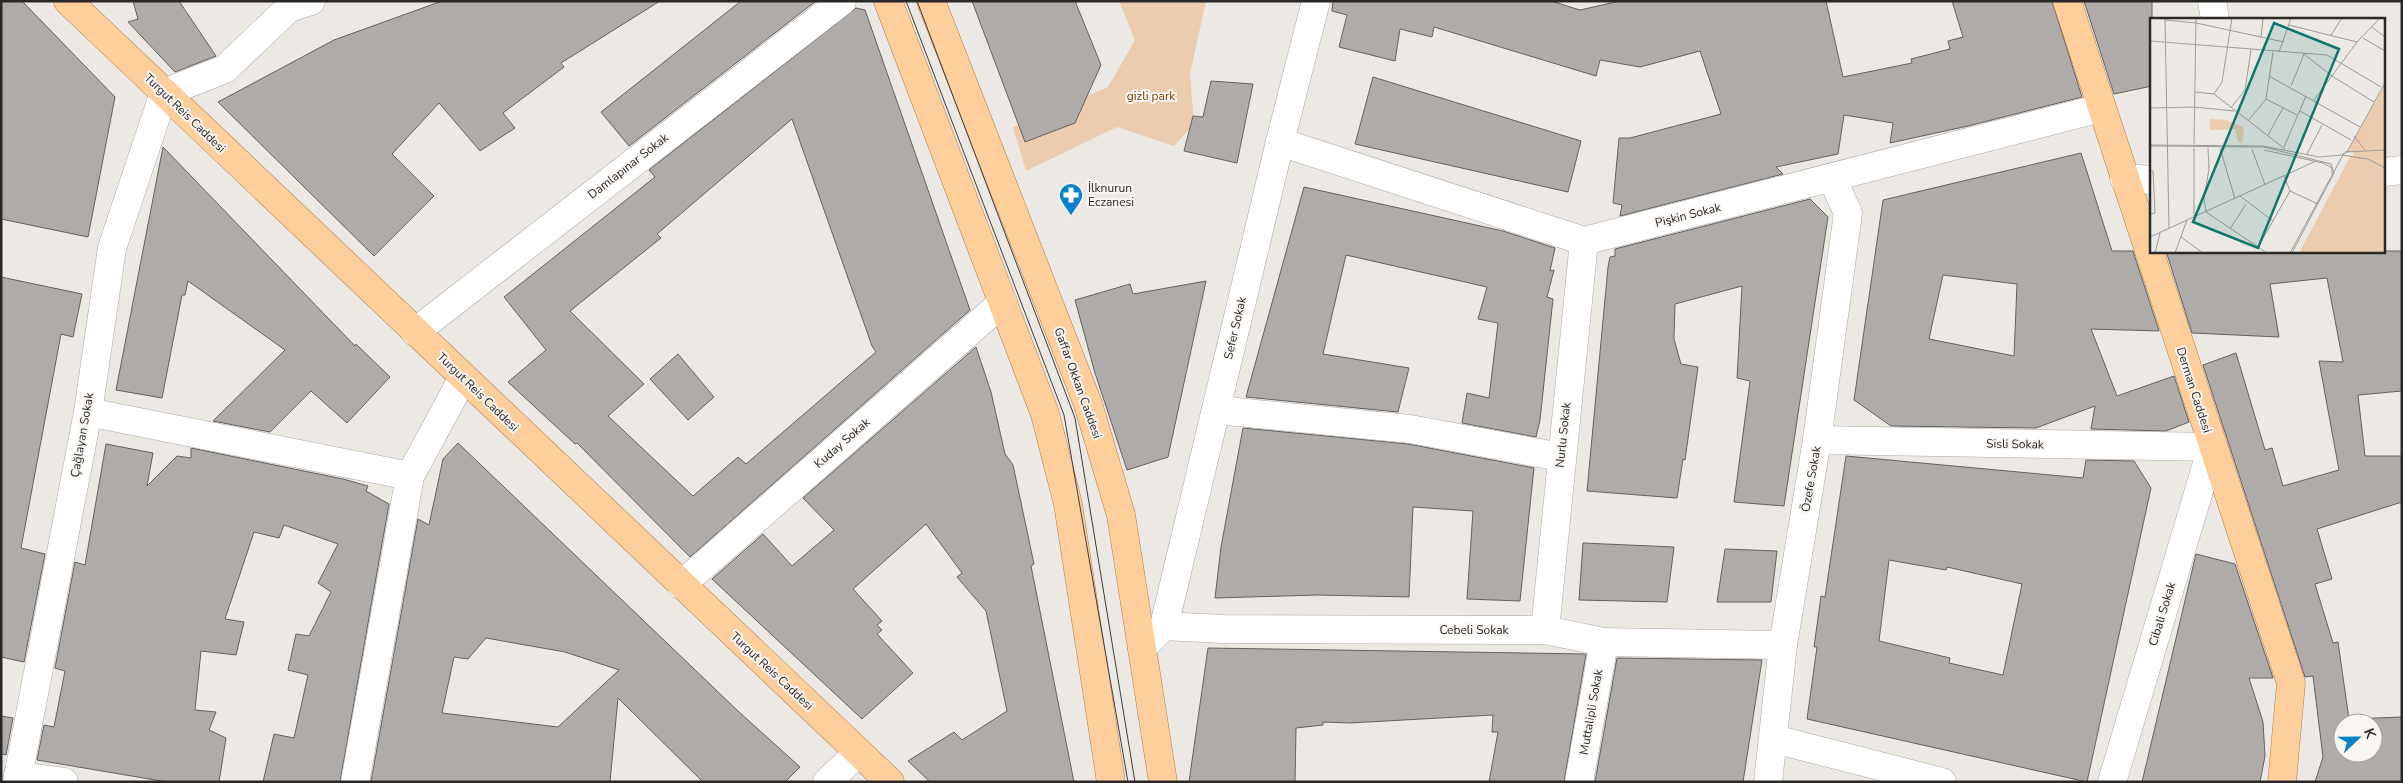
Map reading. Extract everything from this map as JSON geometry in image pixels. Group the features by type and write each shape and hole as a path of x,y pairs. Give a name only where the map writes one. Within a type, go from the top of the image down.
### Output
{"main road":[{"name":"Turgut Reis Caddesi","path":"68,1 890,782"},
{"path":"888,1 1045,414 1068,504 1111,782"},
{"name":"Gaffar Okkan Caddesi","path":"931,1 1088,404 1121,515 1163,782"},
{"name":"Derman Caddesi","path":"2067,1 2212,447 2292,683 2282,782"}],"street":[{"path":"164,93 225,69 289,8 310,1"},
{"name":"Damlapınar Sokak","path":"415,332 842,1"},
{"name":"Sefer Sokak","path":"1164,626 1280,142 1316,1"},
{"path":"2212,1 2215,18"},
{"name":"Çağlayan Sokak","path":"18,779 88,412 112,248 164,93"},
{"name":"Pişkin Sokak","path":"1584,241 2101,108"},
{"path":"1280,142 1584,241"},
{"path":"2386,172 2402,170"},
{"name":"Özefe Sokak","path":"1768,782 1783,645 1817,440 1848,213 1832,178"},
{"path":"2124,178 2150,180"},
{"name":"Nurlu Sokak","path":"1545,630 1584,241"},
{"name":"Kuday Sokak","path":"681,585 1003,302"},
{"path":"355,782 410,476 463,378"},
{"path":"1216,410 1410,430 1561,457"},
{"path":"88,412 410,476"},
{"name":"Sisli Sokak","path":"1817,440 2212,447"},
{"name":"Cibali Sokak","path":"2112,782 2212,447"},
{"path":"1142,648 1164,626"},
{"name":"Cebeli Sokak","path":"1164,626 1223,629 1545,630 1604,642 1783,645"},
{"name":"Muttalipli Sokak","path":"1579,782 1604,642"},
{"path":"1774,739 1942,782"},
{"path":"827,782 858,752"},
{"path":"18,779 64,782"}],"green space":[{"name":"gizli park","path":"1119,1 1206,1 1190,74 1194,124 1174,146 1117,127 1026,171 1013,127 1108,87 1135,40"}],"building":[{"path":"1,1 22,1 115,97 88,237 1,219"},
{"path":"133,1 179,1 216,56 175,72 128,22 138,19"},
{"path":"442,1 660,1 561,63 564,67 503,113 515,128 480,151 439,103 392,154 434,196 374,256 218,102 334,40"},
{"path":"741,1 816,1 629,146 601,112"},
{"path":"972,1 1075,1 1101,65 1075,123 1025,142"},
{"path":"1333,1 1551,1 1580,10 1620,1 1826,1 1843,77 1912,63 1911,59 1950,49 1948,41 1963,37 1952,1 2052,1 2082,97 1968,126 1890,143 1893,123 1844,115 1838,154 1776,167 1783,174 1620,216 1622,205 1613,203 1619,138 1630,138 1721,114 1700,51 1640,67 1600,60 1596,76 1434,27 1432,37 1400,29 1395,61 1339,47 1347,15 1332,11"},
{"path":"2084,1 2152,1 2152,18 2150,18 2150,86 2114,94"},
{"path":"856,8 865,10 970,310 690,557 577,443 575,444 508,382 546,350 504,297 655,177 649,170","holes":["792,119 872,346 876,352 746,464 738,457 693,496 608,416 644,384 570,311 661,238 657,234"]},
{"path":"1373,77 1581,141 1568,192 1355,144"},
{"path":"1211,81 1253,84 1237,163 1184,151 1193,116 1203,117"},
{"path":"163,147 355,346 356,344 390,377 347,423 311,391 270,432 213,421 285,350 188,281 185,295 182,295 162,398 116,390"},
{"path":"2081,153 2112,251 2133,251 2159,331 2091,329 2117,396 2174,376 2189,422 2166,431 2091,429 2095,406 2036,428 1891,426 1854,400 1883,200","holes":["1943,275 2017,284 2014,356 1929,339"]},
{"path":"1304,187 1503,231 1555,248 1550,271 1554,270 1547,297 1553,299 1540,420 1536,437 1462,423 1467,393 1489,398 1498,323 1478,319 1487,287 1346,255 1323,354 1409,368 1398,412 1246,397"},
{"path":"1810,199 1828,217 1784,506 1734,502 1750,381 1737,378 1742,286 1675,304 1674,339 1681,364 1698,367 1685,460 1683,459 1677,498 1587,491 1608,267 1610,257 1615,256 1615,249"},
{"path":"2402,251 2402,391 2358,395 2365,456 2402,456 2402,502 2317,529 2332,579 2315,584 2333,643 2338,642 2348,713 2333,713 2333,763 2383,763 2383,718 2402,717 2402,782 2315,782 2323,757 2313,676 2305,677 2203,365 2236,353 2265,450 2272,448 2283,486 2339,470 2319,361 2343,362 2327,278 2270,284 2279,337 2192,333 2166,252"},
{"path":"1,277 82,294 73,337 61,334 21,548 45,554 24,662 1,657"},
{"path":"1206,281 1168,457 1127,470 1095,373 1075,300 1130,284 1133,294"},
{"path":"976,347 991,392 1005,454 1013,465 1034,564 1031,566 1074,782 930,782 908,761 954,732 962,740 1007,711 986,611 957,577 962,573 926,524 853,589 882,621 877,625 882,630 877,634 913,673 862,719 712,579 763,534 792,566 834,530 803,498"},
{"path":"678,354 714,397 688,420 650,379"},
{"path":"1243,428 1408,444 1534,468 1520,601 1467,599 1473,511 1413,507 1409,597 1318,595 1215,598 1221,547"},
{"path":"458,443 738,711 800,767 785,782 703,782 618,698 610,782 371,782 418,519 429,525 443,459","holes":["486,638 565,652 619,670 558,727 442,713 454,657 468,659"]},
{"path":"106,444 153,453 147,486 177,456 191,458 191,448 343,479 368,486 366,491 389,504 340,782 263,782 274,734 294,738 308,675 288,670 296,634 309,636 331,592 318,583 338,544 284,525 279,538 254,532 225,619 244,622 236,655 201,651 195,710 216,712 209,730 226,738 219,782 167,782 37,760 44,725 54,727 65,671 55,668 75,562 85,565"},
{"path":"1846,456 2083,478 2086,460 2134,461 2151,488 2087,782 1807,719 1817,647 1814,647 1821,596 1825,597","holes":["1889,560 1946,570 1947,567 2022,584 2003,675 1949,663 1950,658 1879,641"]},
{"path":"1583,543 1674,547 1667,602 1579,600"},
{"path":"1725,549 1777,551 1771,602 1717,602"},
{"path":"2196,554 2235,564 2273,678 2249,678 2263,722 2265,756 2260,782 2142,782"},
{"path":"1208,648 1586,654 1564,782 1489,782 1498,732 1492,732 1493,715 1350,723 1323,722 1323,725 1296,728 1295,782 1189,782"},
{"path":"1617,658 1762,660 1743,782 1595,782"},
{"path":"1,716 13,718 6,755 1,754"}],"tram line":[{"path":"906,1 1064,415 1128,782"},
{"path":"917,1 1075,418 1135,782"}],"place":[{"name":"İlknurun Eczanesi","path":"1071,216"}]}
